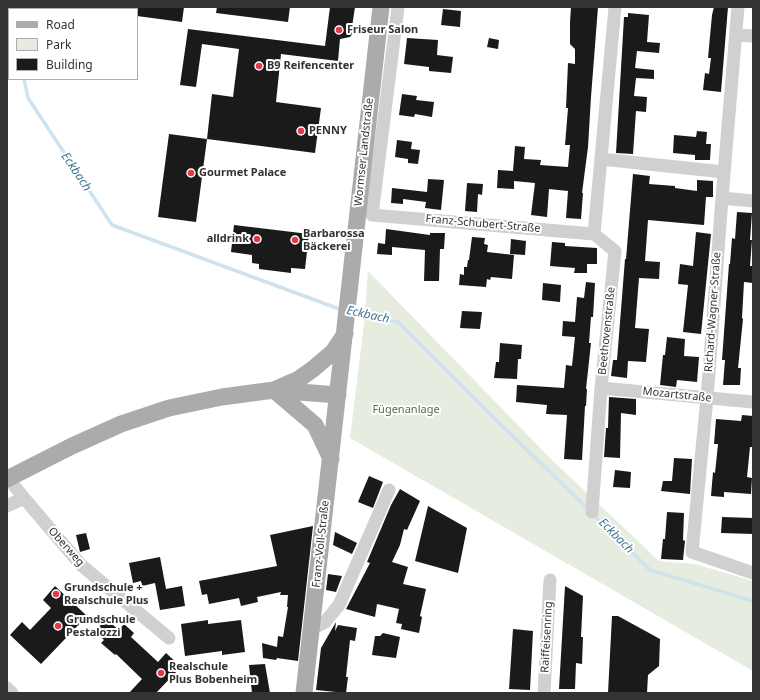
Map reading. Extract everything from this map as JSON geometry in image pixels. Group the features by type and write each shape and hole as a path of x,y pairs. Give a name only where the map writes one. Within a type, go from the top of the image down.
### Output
{"main road":[{"name":"Wormser Landstraße","path":"338,395 381,7"},
{"path":"274,390 299,379 333,352 346,326"},
{"path":"274,390 315,425 331,459"},
{"path":"8,479 72,446 121,424 169,408 222,396 274,390 338,395"},
{"name":"Franz-Voll-Straße","path":"304,693 338,395"}],"street":[{"name":"Wormser Landstraße","path":"372,215 398,7"},
{"path":"594,234 615,7"},
{"name":"Richard-Wagner-Straße","path":"738,7 707,398 692,552 753,573"},
{"path":"736,35 753,36"},
{"path":"601,160 724,172"},
{"path":"722,198 753,201"},
{"name":"Franz-Schubert-Straße","path":"372,215 594,234"},
{"name":"Beethovenstraße","path":"592,512 601,388 615,251 594,234"},
{"name":"Mozartstraße","path":"601,388 753,402"},
{"name":"Oberweg","path":"8,479 81,565 169,638"},
{"path":"312,629 325,622 339,605 389,490"},
{"path":"7,506 24,498"},
{"name":"Raiffeisenring","path":"544,693 550,580"},
{"path":"7,688 12,693"}],"green space":[{"name":"Fügenanlage","path":"368,271 551,459 659,561 695,564 753,581 753,671 350,438 364,324"}],"building":[{"path":"184,7 182,22 138,16 137,8"},
{"path":"217,7 290,7 288,22 216,13"},
{"path":"330,7 355,7 352,27 354,29 353,33 350,37 340,39 338,61 281,54 276,102 321,108 315,153 207,139 212,94 233,97 239,49 202,44 196,87 180,85 188,29 325,46"},
{"path":"571,7 598,7 588,147 582,193 581,219 566,218 568,191 549,189 547,217 531,215 535,183 514,181 514,189 497,188 498,170 513,171 515,146 525,147 524,159 541,160 540,165 568,167 570,145 565,145 568,108 566,108 568,63 575,64 575,49 570,44"},
{"path":"714,7 728,7 721,92 703,90 705,73 709,74 711,58 708,58"},
{"path":"443,9 461,11 460,27 441,25"},
{"path":"628,13 649,15 647,42 660,43 659,53 637,51 635,68 654,70 654,79 636,78 634,96 647,97 646,112 636,111 633,154 616,153 624,17 628,17"},
{"path":"407,38 438,40 437,55 453,57 451,73 429,71 429,67 404,64"},
{"path":"489,38 499,40 498,49 487,47"},
{"path":"402,94 417,96 416,100 434,102 432,117 415,114 414,117 399,115"},
{"path":"697,131 707,132 706,144 711,144 710,160 695,160 695,155 673,153 674,135 696,137"},
{"path":"169,134 207,139 196,222 158,217"},
{"path":"397,140 412,142 411,149 420,150 418,164 408,163 408,159 395,157"},
{"path":"633,174 650,176 649,184 675,186 675,188 697,191 697,180 713,181 713,197 706,197 704,225 648,220 645,261 660,262 659,279 639,278 635,328 649,329 646,362 628,361 627,378 611,376 613,360 617,360"},
{"path":"428,179 444,180 441,210 425,208 426,202 403,199 403,204 391,203 392,188 427,192"},
{"path":"467,183 483,184 482,195 478,194 477,212 465,211"},
{"path":"737,212 752,213 750,266 753,266 753,283 744,282 743,319 738,368 741,368 740,385 723,385 725,360 722,360 729,264 732,238 735,239"},
{"path":"234,225 309,234 305,269 291,268 291,273 259,269 259,264 252,263 252,255 231,252"},
{"path":"386,229 430,235 430,233 445,233 444,249 440,249 439,281 424,281 425,250 392,247 392,255 377,254 378,243 385,244"},
{"path":"696,232 711,234 701,334 683,332 688,285 678,284 680,264 693,266"},
{"path":"472,237 485,238 484,244 488,245 487,252 514,255 512,279 491,277 490,280 487,279 486,287 459,285 460,274 464,275 464,267 467,267 469,260"},
{"path":"511,239 526,241 525,255 510,254"},
{"path":"552,242 565,243 565,246 597,248 597,264 587,264 587,273 574,273 575,268 550,266"},
{"path":"586,282 595,283 593,317 591,317 589,343 591,343 586,389 582,460 564,459 567,415 546,414 547,405 516,402 517,385 564,388 566,365 572,366 575,337 562,336 563,321 575,322 577,297 584,298"},
{"path":"543,283 561,285 560,302 542,300"},
{"path":"462,311 482,312 480,329 460,328"},
{"path":"667,337 685,339 684,356 699,357 697,382 677,380 676,387 660,385 663,355 665,355"},
{"path":"500,343 522,345 521,359 518,359 517,379 494,378 496,362 499,362"},
{"path":"609,397 636,399 636,415 621,413 620,458 604,457 606,428 608,428"},
{"path":"742,415 753,416 753,447 750,447 747,477 752,478 751,494 724,492 724,497 711,496 713,472 715,473 718,444 714,444 716,419 741,421"},
{"path":"674,458 692,459 690,494 661,491 663,481 672,481"},
{"path":"615,470 631,472 630,488 613,487"},
{"path":"369,476 383,482 373,508 358,502"},
{"path":"400,489 420,501 407,530 404,529 400,545 392,562 408,567 403,584 426,589 420,616 422,617 419,633 401,629 402,624 396,623 399,609 377,604 375,617 346,609 370,563 367,562 391,505"},
{"path":"428,506 467,528 458,573 415,561"},
{"path":"667,512 684,513 683,540 685,541 683,560 661,559 663,539 665,539"},
{"path":"722,517 753,518 753,534 721,533"},
{"path":"313,526 298,661 263,658 262,643 277,647 278,636 283,637 288,607 288,595 280,595 281,592 257,597 258,602 241,606 239,598 209,604 207,594 202,595 199,581 277,566 270,535"},
{"path":"335,532 357,543 352,554 333,545"},
{"path":"86,533 90,549 80,552 76,535"},
{"path":"160,557 166,589 182,586 185,606 160,610 155,583 142,586 141,581 133,583 129,563"},
{"path":"328,574 342,576 336,592 326,590"},
{"name":"Grundschule Pestalozzi","path":"55,586 87,616 41,664 10,635 22,622 30,630 51,608 43,600"},
{"path":"565,586 583,596 581,637 583,637 582,664 576,663 575,689 559,689"},
{"path":"612,616 618,616 660,639 659,666 648,675 647,693 608,693"},
{"path":"106,619 119,630 124,624 134,633 131,637 158,662 166,653 181,667 156,693 129,693 142,679 116,654 115,655 101,643 104,640 95,631"},
{"path":"208,620 208,624 241,620 245,652 222,655 222,651 185,656 181,624"},
{"path":"336,622 335,631 338,625 357,628 355,641 350,640 346,677 348,677 346,693 316,690 321,648"},
{"path":"513,629 533,631 530,690 509,689"},
{"path":"383,633 400,637 396,658 372,655 375,636 380,636"},
{"path":"265,664 270,693 252,693 249,665"}],"waterway":[{"name":"Eckbach","path":"24,80 28,98 112,225 342,310"},
{"name":"Eckbach","path":"352,313 398,322 589,510"},
{"name":"Eckbach","path":"593,515 650,570 753,601"}],"place":[{"name":"Friseur Salon","path":"339,30"},
{"name":"B9 Reifencenter","path":"259,66"},
{"name":"PENNY","path":"301,131"},
{"name":"Gourmet Palace","path":"191,173"},
{"name":"alldrink","path":"257,239"},
{"name":"Barbarossa Bäckerei","path":"295,240"},
{"name":"Grundschule + Realschule Plus","path":"56,594"},
{"name":"Grundschule Pestalozzi","path":"58,626"},
{"name":"Realschule Plus Bobenheim","path":"161,673"}]}
